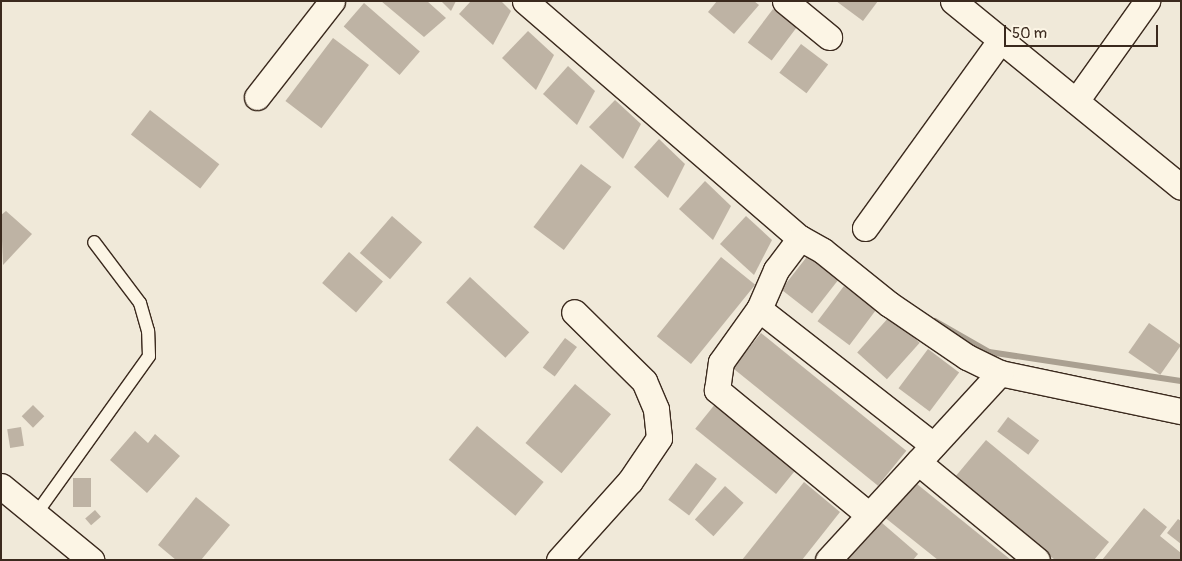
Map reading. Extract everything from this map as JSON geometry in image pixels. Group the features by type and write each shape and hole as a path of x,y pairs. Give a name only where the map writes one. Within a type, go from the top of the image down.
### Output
{"street":[{"path":"257,97 332,1"},
{"path":"525,1 800,238 823,251 889,304 967,357 1000,373 1181,411"},
{"path":"785,1 829,37"},
{"path":"953,1 1181,187"},
{"path":"1076,101 1147,1"},
{"path":"865,228 1000,41"},
{"path":"800,238 776,270 759,308 721,362 717,390 869,515"},
{"path":"759,308 925,453 1036,560"},
{"path":"559,560 630,481 659,438 656,409 644,381 574,312"},
{"path":"828,560 1000,373"},
{"path":"1,486 92,560"}],"lane":[{"path":"36,514 149,356 148,331 140,303 94,242"}],"building":[{"path":"381,1 427,1 446,18 424,37"},
{"path":"441,1 456,1 451,11"},
{"path":"471,1 501,1 511,11 493,45 459,14"},
{"path":"717,1 754,1 759,5 734,34 708,12"},
{"path":"836,1 878,1 863,21"},
{"path":"364,3 420,52 400,75 344,26"},
{"path":"773,9 797,27 772,61 748,43"},
{"path":"528,31 554,55 536,90 502,58"},
{"path":"333,38 369,65 321,128 285,101"},
{"path":"801,44 828,64 806,93 779,73"},
{"path":"568,66 595,91 577,125 543,94"},
{"path":"615,100 641,124 623,159 589,127"},
{"path":"150,110 219,164 200,189 131,134"},
{"path":"659,139 685,164 668,198 634,167"},
{"path":"581,164 611,187 564,250 533,227"},
{"path":"705,181 731,206 713,240 679,209"},
{"path":"6,211 32,234 3,265 1,215"},
{"path":"392,216 422,242 390,279 360,253"},
{"path":"746,216 772,240 754,275 720,244"},
{"path":"349,252 383,282 356,312 322,283"},
{"path":"809,254 840,278 812,313 781,289"},
{"path":"721,257 755,285 691,364 657,336"},
{"path":"470,277 529,332 505,358 446,303"},
{"path":"844,286 876,310 849,345 818,321"},
{"path":"890,316 920,343 887,379 857,352"},
{"path":"1149,323 1181,345 1160,375 1128,352"},
{"path":"761,333 906,451 878,486 733,368"},
{"path":"565,338 577,347 555,377 543,368"},
{"path":"928,349 959,372 930,412 899,388"},
{"path":"575,384 611,414 562,473 526,443"},
{"path":"716,403 797,468 776,494 695,429"},
{"path":"33,405 44,416 33,428 22,416"},
{"path":"1008,417 1039,440 1028,455 997,431"},
{"path":"477,426 544,482 515,516 449,460"},
{"path":"21,427 24,446 10,448 7,429"},
{"path":"135,431 148,443 155,434 180,456 147,493 110,460"},
{"path":"986,440 1109,542 1094,560 1055,560 955,477"},
{"path":"696,463 717,479 689,515 668,500"},
{"path":"73,478 91,478 91,507 73,507"},
{"path":"912,480 1011,560 938,560 883,516"},
{"path":"804,482 840,512 802,560 742,560"},
{"path":"725,486 744,503 713,536 695,519"},
{"path":"196,497 230,525 201,560 176,560 158,545"},
{"path":"1144,508 1167,527 1160,536 1181,553 1181,560 1102,560"},
{"path":"95,510 101,517 91,525 85,519"},
{"path":"874,516 918,554 913,560 837,560"},
{"path":"1178,519 1181,521 1181,544 1167,533"}],"waterway":[{"path":"935,321 989,352 1181,381"}]}
